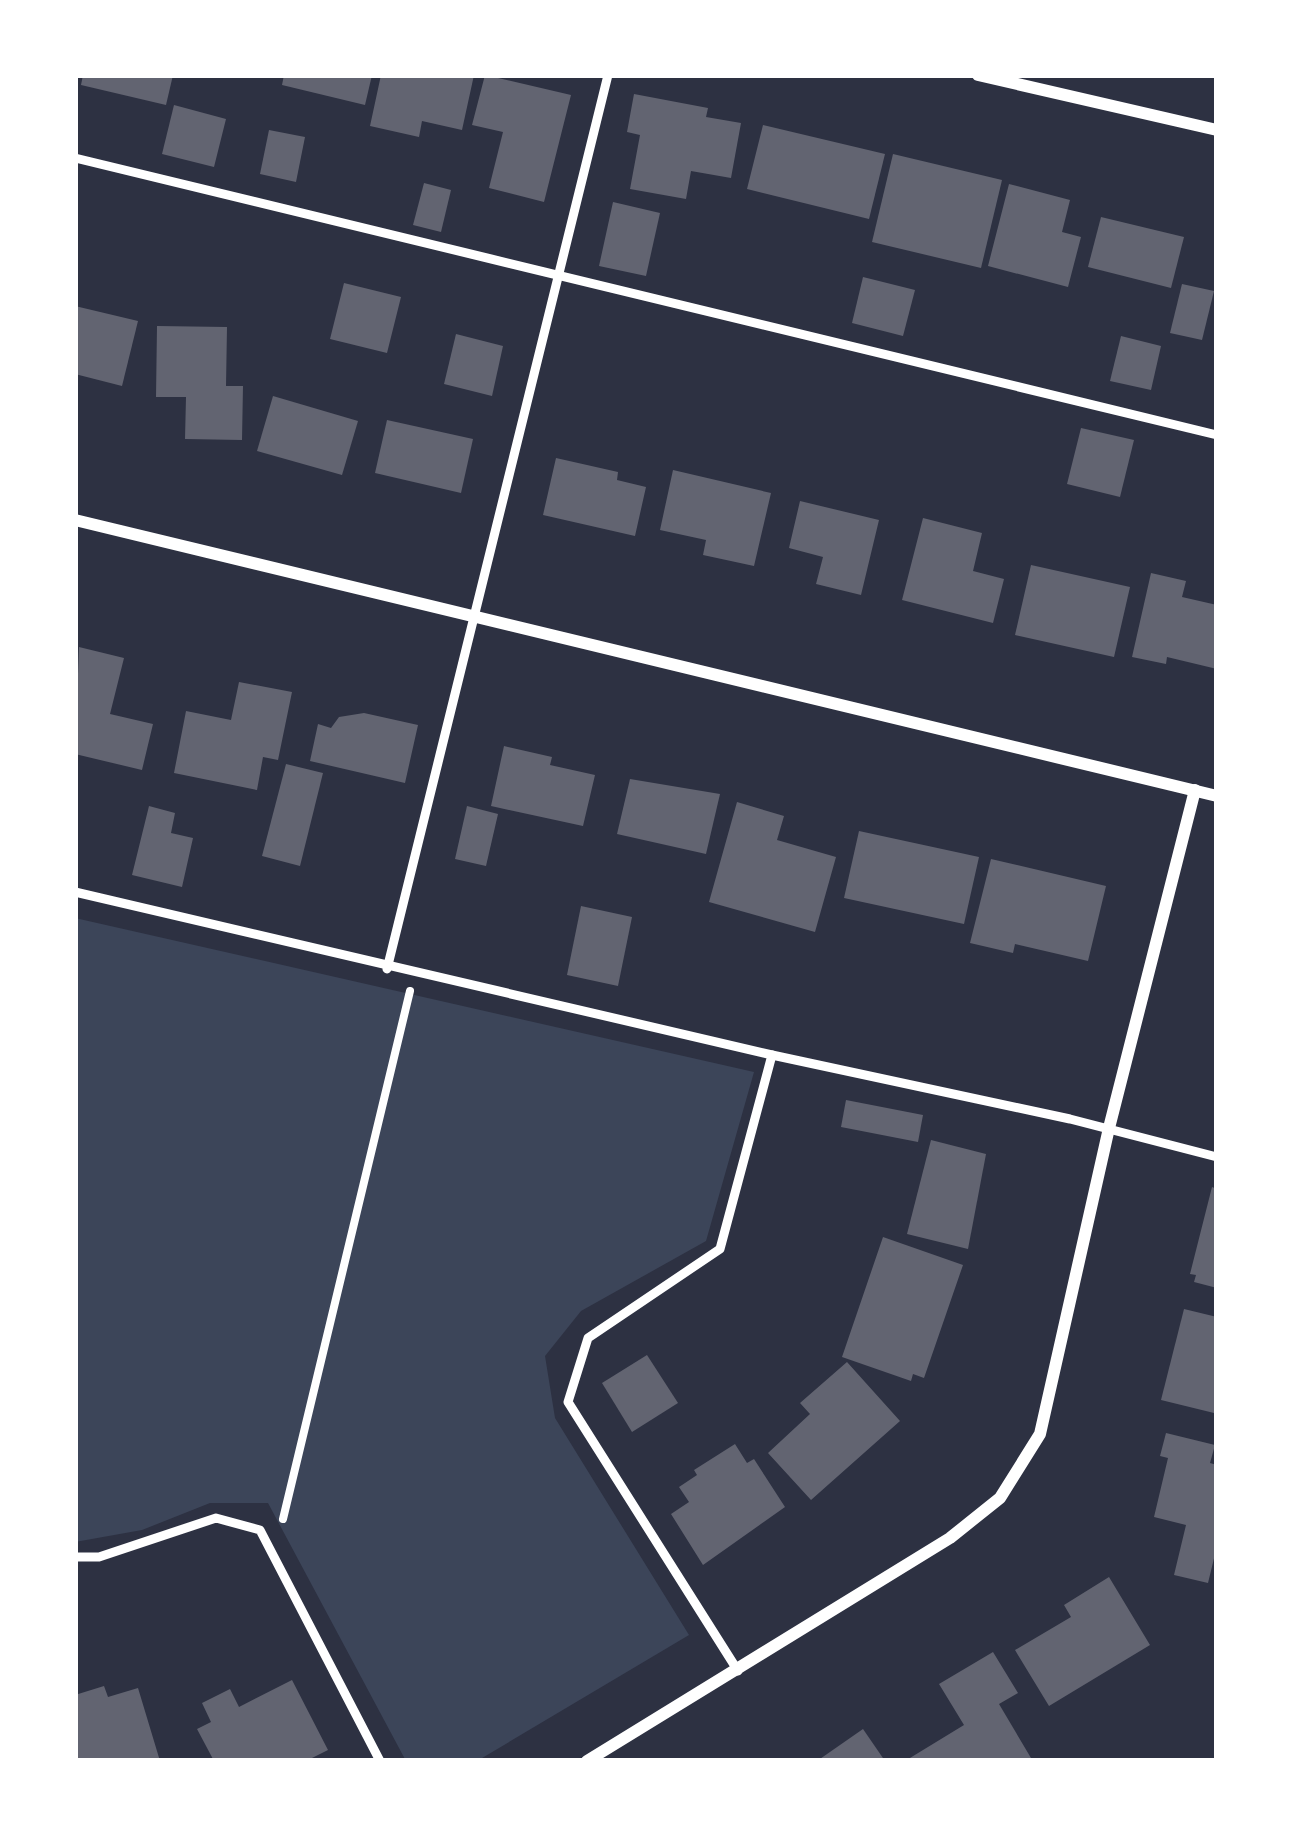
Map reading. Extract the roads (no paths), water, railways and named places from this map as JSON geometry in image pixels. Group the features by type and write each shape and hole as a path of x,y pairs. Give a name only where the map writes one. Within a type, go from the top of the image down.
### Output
{"street":[{"path":"978,75 1217,130"},
{"path":"75,520 1217,796"},
{"path":"587,1761 950,1538 1000,1498 1040,1434 1109,1128 1195,790"}],"lane":[{"path":"387,969 478,619 608,75"},
{"path":"75,158 1217,436"},
{"path":"75,892 414,976 1109,1128 1217,1156"},
{"path":"738,1671 568,1402 588,1338 720,1250 772,1055"},
{"path":"75,1557 99,1557 216,1518 260,1530 380,1761"}]}
